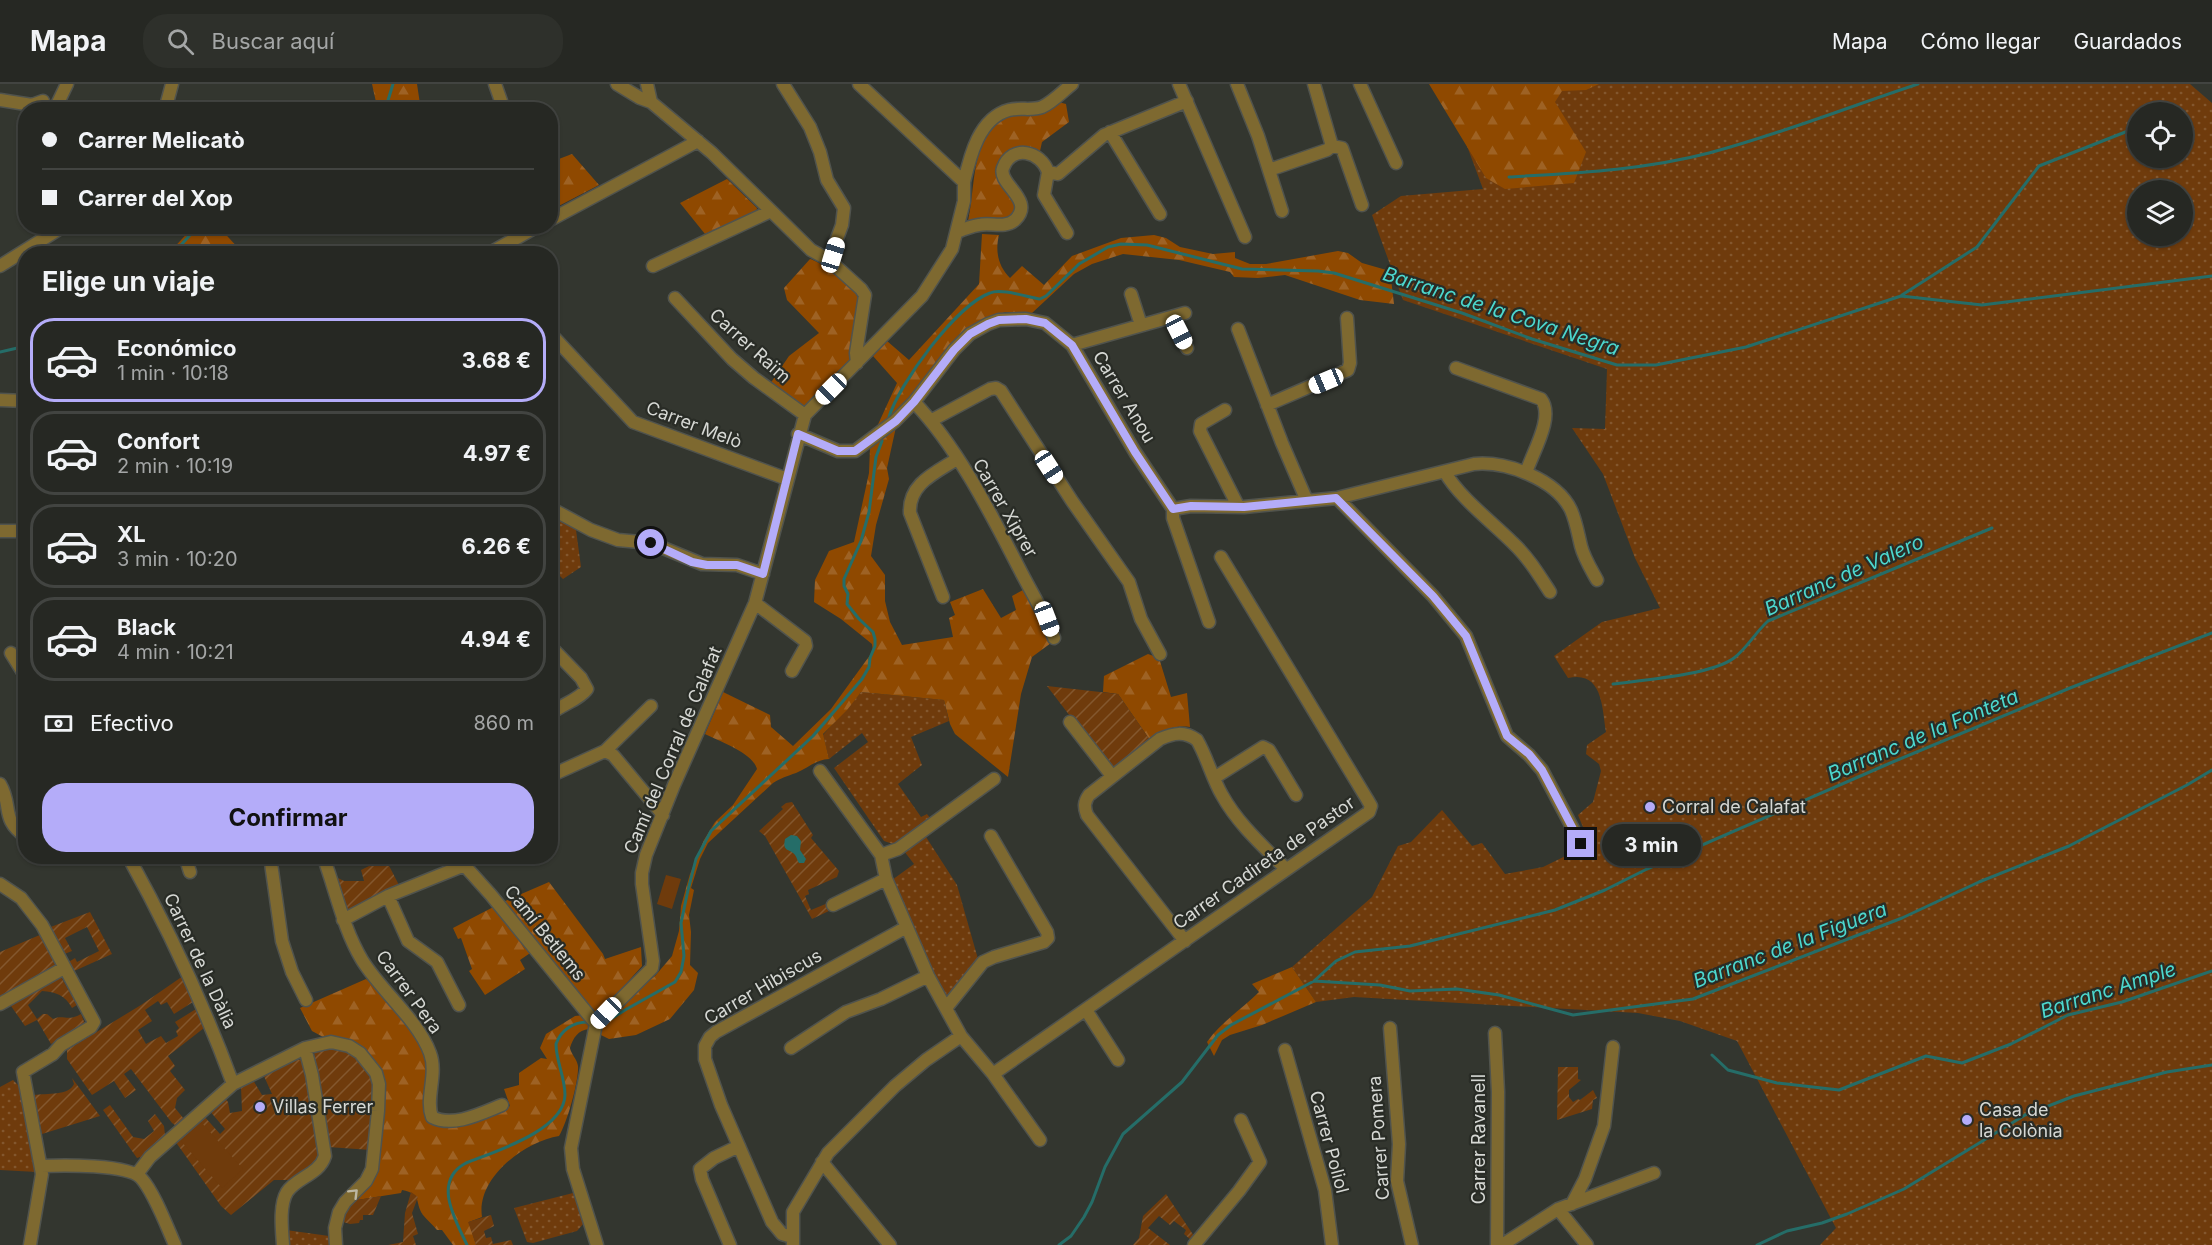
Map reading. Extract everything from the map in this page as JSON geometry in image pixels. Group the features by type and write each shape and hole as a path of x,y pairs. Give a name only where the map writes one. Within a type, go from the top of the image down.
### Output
{"street":[{"path":"58,102 67,84"},
{"path":"167,102 172,84"},
{"path":"495,84 501,102"},
{"path":"617,84 639,99 651,102 698,141 811,250 829,260 856,284 865,295 856,353 857,363"},
{"path":"647,84 651,102"},
{"path":"783,84 810,127 820,152 827,180 844,208 842,225 829,260"},
{"path":"859,84 964,182"},
{"name":"Camí del Corral de Calafat","path":"596,1023 652,968 642,873 646,855 755,603 798,434 805,415 922,296 950,255 957,232 965,193 964,182 972,152 978,138 993,119 1009,110 1044,106 1072,84"},
{"path":"1179,84 1245,237"},
{"path":"1237,84 1258,136 1282,211"},
{"path":"1314,84 1332,146"},
{"path":"1360,84 1396,164"},
{"path":"0,100 18,103"},
{"path":"957,232 981,224 1008,225 1017,218 1020,213 1020,202 1003,177 1002,171 1008,160 1018,154 1030,153 1040,158 1048,172 1055,175 1110,132 1187,101"},
{"path":"1110,132 1160,214"},
{"path":"558,216 698,141"},
{"path":"1269,170 1327,150 1332,146 1342,147 1362,205"},
{"path":"1048,172 1044,195 1067,233"},
{"path":"653,266 771,211"},
{"path":"32,246 51,234"},
{"path":"502,246 524,234"},
{"path":"0,266 18,255"},
{"path":"1131,294 1142,325"},
{"name":"Carrer Raïm","path":"675,298 732,359 805,415"},
{"path":"1072,345 1185,312"},
{"path":"1172,317 1187,348"},
{"name":"Carrer Anou","path":"798,434 838,451 855,451 896,421 962,342 988,324 1008,318 1045,323 1072,345 1135,452 1173,509 1173,518 1209,622"},
{"path":"1267,405 1348,370 1350,363 1347,318"},
{"path":"1238,328 1307,501"},
{"name":"Carrer Melò","path":"558,342 633,422 787,479"},
{"path":"1456,368 1544,402 1547,410 1545,425 1526,473"},
{"path":"932,420 990,389 996,388 1001,391 1060,484 1129,582 1141,619 1160,654"},
{"path":"0,400 18,401"},
{"name":"Carrer Xiprer","path":"914,402 932,420 996,524 1047,619 1054,638"},
{"path":"1225,411 1202,424 1200,431 1238,506"},
{"path":"943,597 910,513 910,506 911,498 922,481 957,459"},
{"path":"1173,509 1336,498 1489,463 1505,465 1526,473 1555,491 1569,505 1582,549 1597,580"},
{"path":"1445,472 1476,507 1523,552 1550,592"},
{"path":"1336,498 1433,596 1466,636 1507,736 1529,754 1542,770 1581,844"},
{"path":"558,512 591,530 618,540 651,543 702,564 737,565 763,574"},
{"path":"0,531 18,531"},
{"name":"Carrer Cadireta de Pastor","path":"993,1074 1369,812 1371,806 1221,557"},
{"path":"755,603 805,641 807,646 792,670"},
{"path":"12,653 18,663"},
{"path":"558,655 587,689 583,694 558,708"},
{"path":"558,772 605,751 651,706"},
{"path":"1070,722 1112,776"},
{"path":"1185,941 1087,815 1084,804 1086,799 1112,776 1160,739 1172,734 1183,733 1197,740 1225,800 1243,826 1286,869"},
{"path":"1214,778 1263,747 1269,750 1296,795"},
{"path":"605,751 613,755 663,815"},
{"path":"820,771 881,855 886,879 905,928 961,1036 993,1074 1040,1140"},
{"path":"881,855 898,849 994,779"},
{"path":"0,784 6,794 6,811 10,822 18,830"},
{"path":"946,1008 983,962 1044,942 1048,938 1047,932 991,836"},
{"name":"Carrer de la Dàlia","path":"132,864 173,939 219,1044 233,1084"},
{"name":"Carrer de la Dàlia","path":"188,864 190,872"},
{"path":"271,864 284,948 306,1000"},
{"name":"Carrer Pera","path":"326,864 343,920 367,966 427,1046 434,1066 430,1109 432,1117 442,1120 467,1118 502,1105"},
{"name":"Camí Betlems","path":"343,920 455,864"},
{"name":"Camí Betlems","path":"464,864 596,1023"},
{"path":"833,905 886,879"},
{"path":"0,884 16,894 42,926 92,1019 93,1025 23,1072 41,1166 30,1245"},
{"path":"388,896 408,941 437,962 459,1005"},
{"name":"Carrer Hibiscus","path":"793,1241 782,1234 772,1222 721,1105 705,1059 705,1046 710,1037 741,1018 905,928"},
{"path":"0,1005 64,968"},
{"path":"791,1048 846,1012 881,999 928,976"},
{"path":"1086,1010 1118,1060"},
{"path":"596,1023 571,1158 597,1245"},
{"name":"Carrer Pomera","path":"1390,1028 1399,1144 1397,1180 1412,1245"},
{"name":"Carrer Ravanell","path":"1495,1034 1498,1092 1497,1245"},
{"path":"793,1241 793,1212 822,1162 846,1133 895,1086 926,1060 961,1036"},
{"path":"137,1174 150,1157 233,1084 311,1046 338,1042 355,1049 374,1068 379,1084 373,1165 366,1181 345,1202 339,1212 335,1228 336,1245"},
{"path":"283,1245 282,1215 285,1196 293,1186 318,1168 326,1156 312,1076 311,1046"},
{"path":"1572,1204 1585,1179 1604,1126 1613,1047"},
{"name":"Carrer Poliol","path":"1285,1050 1325,1190 1332,1245"},
{"path":"1194,1245 1260,1162 1241,1120"},
{"path":"730,1245 702,1179 700,1169 706,1163 739,1146"},
{"path":"822,1162 890,1245"},
{"path":"41,1166 64,1165 126,1170 137,1174 147,1185 175,1245"},
{"path":"1502,1245 1558,1209 1654,1173"},
{"path":"1558,1209 1587,1245"}],"shaded area":[{"path":"1444,84 2190,84 2212,103 2212,1245 1820,1245 1836,1228 1737,1041 1680,1021 1638,1013 1354,997 1316,1002 1292,967 1372,897 1398,846 1411,842 1442,810 1472,846 1482,843 1505,874 1543,867 1590,844 1578,815 1593,802 1601,771 1599,764 1586,754 1587,745 1606,732 1601,702 1594,685 1580,677 1568,678 1554,656 1602,622 1660,608 1635,558 1603,474 1572,428 1605,429 1607,369 1403,300 1372,215 1401,196 1483,189"},
{"path":"558,520 576,530 581,567 563,579 558,574"},
{"path":"1047,686 1118,694 1150,740 1112,771"},
{"path":"861,692 944,700 949,721 911,737 922,765 898,784 921,817 927,814 931,819 893,844 884,841 834,768 868,742 862,733 829,759 823,735"},
{"path":"792,802 813,835 811,838 839,871 837,877 808,890 809,894 805,896 811,910 828,903 831,910 812,919 765,836 759,831 783,809 781,807"},
{"path":"926,837 957,885 978,959 945,998 934,978 927,956 892,880 914,864 904,851"},
{"path":"373,864 388,864 400,887 346,913 336,877 344,881 364,881 361,870"},
{"path":"666,875 681,879 672,909 657,904"},
{"path":"90,912 112,954 72,972 67,963 75,958 77,962 99,951 87,927 65,938 72,951 62,955 48,928"},
{"path":"42,934 56,967 0,999 0,952"},
{"path":"183,976 193,1002 174,1014 167,1002 161,1005 158,1001 145,1010 152,1021 138,1030 146,1044 161,1036 166,1043 178,1036 176,1031 179,1028 175,1022 196,1009 204,1028 168,1056 175,1066 170,1071 185,1090 177,1098 175,1108 184,1119 175,1125 172,1123 131,1069 124,1074 136,1090 125,1098 114,1081 92,1095 67,1059 67,1050 141,1005"},
{"path":"61,977 77,1005 72,1008 60,995 42,991 28,1005 37,1019 43,1014 53,1019 81,1014 85,1024 51,1044 37,1020 25,1026 11,1006 23,995"},
{"path":"329,1048 349,1051 370,1071 375,1084 371,1150 328,1147 314,1052"},
{"path":"294,1059 302,1060 304,1063 321,1154 318,1162 294,1180 274,1180 231,1215 221,1206 175,1141 203,1115 220,1134 225,1129 209,1110 224,1097 228,1102 230,1113 242,1111 241,1087 253,1080 262,1095 272,1094 263,1074"},
{"path":"1558,1067 1578,1067 1578,1079 1581,1080 1569,1090 1569,1097 1573,1102 1580,1100 1593,1090 1597,1098 1593,1100 1592,1109 1557,1120"},
{"path":"72,1078 100,1116 42,1134 34,1095 67,1090 74,1084"},
{"path":"13,1080 19,1086 37,1172 0,1170 0,1087"},
{"path":"110,1105 133,1137 144,1139 154,1131 148,1121 155,1114 164,1126 165,1135 141,1159 137,1158 103,1110"},
{"path":"201,1122 243,1169 222,1188 181,1141"},
{"path":"411,1192 418,1197 412,1213 418,1234 413,1236 416,1245 388,1245 403,1242 405,1213"},
{"path":"573,1193 584,1223 577,1231 533,1243 527,1242 514,1208"},
{"path":"1166,1194 1194,1236 1191,1240 1184,1234 1186,1230 1174,1221 1170,1225 1159,1216 1148,1228 1170,1245 1133,1245 1139,1238 1143,1216"},
{"path":"381,1196 373,1215 363,1215 363,1220 359,1223 350,1224 340,1221 351,1201"},
{"path":"491,1215 494,1226 484,1231 486,1238 491,1237 493,1244 511,1240 513,1245 476,1245 468,1222"},
{"path":"286,1230 329,1236 331,1245 286,1245"}],"green space":[{"path":"372,84 417,84 420,102 376,102"},
{"path":"1429,84 1599,84 1586,90 1562,91 1555,102 1586,152 1574,183 1505,189 1486,178"},
{"path":"1058,102 1066,104 1069,122 1042,142 1040,151 1023,147 1006,156 1011,194 1016,207 1012,218 967,226 976,165 986,137 995,125 1014,113"},
{"path":"572,154 599,185 558,206 558,159"},
{"path":"727,179 757,208 756,212 705,234 680,203"},
{"path":"187,234 225,234 236,246 175,246"},
{"path":"982,234 999,235 998,258 1010,278 1022,266 1044,285 1072,256 1121,238 1154,235 1166,238 1180,247 1213,254 1235,252 1235,258 1250,264 1266,264 1338,251 1348,253 1362,263 1390,271 1394,304 1360,300 1285,275 1258,278 1234,277 1230,272 1179,260 1123,254 1092,264 1074,274 1032,313 1005,312 970,327 909,402 875,431 897,383 873,356 887,341 909,360 979,284"},
{"path":"810,259 831,270 846,282 858,300 851,359 848,365 804,409 770,384 789,356 819,333 787,300 784,288"},
{"path":"896,427 887,468 889,479 876,525 871,556 885,575 885,601 890,622 902,645 953,637 949,618 955,615 950,602 983,589 1001,618 1016,610 1012,596 1023,590 1044,623 1051,643 1032,657 1021,694 1008,777 955,734 944,700 861,692 823,734 829,759 773,783 708,843 700,859 691,888 694,890 689,915 690,965 698,973 694,990 670,1019 636,1035 609,1039 589,1029 576,1035 570,1048 578,1066 577,1081 562,1130 559,1136 531,1146 518,1154 494,1176 482,1203 482,1217 469,1222 476,1245 453,1245 442,1230 437,1230 423,1215 416,1196 409,1192 402,1190 401,1193 351,1201 377,1159 325,1038 312,1031 300,1008 366,979 404,1018 426,1055 429,1065 427,1117 488,1116 510,1106 504,1089 519,1085 519,1073 541,1058 547,1059 540,1048 546,1034 575,1016 593,1014 539,947 520,960 525,969 485,995 469,971 472,969 461,938 458,939 453,928 503,902 549,882 605,959 641,947 642,966 599,1014 635,992 655,976 672,956 679,931 681,906 690,874 704,840 715,822 733,805 757,769 754,763 742,753 705,734 723,692 770,715 771,727 793,746 831,709 873,651 872,644 841,619 814,602 815,580 829,551 854,542 869,473 870,448"},
{"path":"1148,654 1159,658 1171,697 1187,693 1190,727 1168,729 1150,740 1118,694 1103,692 1104,676"},
{"path":"1292,967 1316,1002 1262,1025 1230,1035 1222,1040 1214,1056 1207,1042 1225,1022 1259,992 1252,984"}],"water":[{"path":"791,835 797,836 801,841 800,850 806,859 804,863 799,863 795,855 785,846 785,839"}],"waterway":[{"path":"387,102 393,84"},
{"path":"1509,177 1610,170 1684,159 1762,137 1918,84"},
{"path":"1902,295 1977,247 2039,166 2127,131"},
{"path":"180,246 191,234"},
{"name":"Barranc de la Cova Negra","path":"889,417 904,385 930,347 976,300 995,292 1014,293 1040,299 1079,264 1108,247 1121,244 1147,245 1242,269 1334,273 1617,365 1656,365 1746,347 1901,296 1982,305 2212,276"},
{"path":"0,352 18,348"},
{"path":"606,1022 675,982 681,972 684,956 681,923 688,890 696,859 711,831 813,736 862,679 869,667 875,639 873,632 847,604 848,594 844,586 844,579 861,541 869,512 876,457 882,441"},
{"name":"Barranc de Valero","path":"1613,684 1694,673 1723,664 1739,654 1768,621 1992,528"},
{"name":"Barranc de la Fonteta","path":"1059,1245 1071,1236 1084,1217 1105,1167 1123,1134 1182,1082 1218,1035 1231,1025 1314,981 1336,961 1355,952 1410,946 1555,910 1888,764 2070,688 2212,633"},
{"name":"Barranc de la Figuera","path":"1314,981 1380,985 1410,991 1457,989 1499,995 1573,1015 1693,999 1902,918 1979,882 2069,846 2212,770"},
{"name":"Barranc Ample","path":"1712,1055 1728,1070 1777,1083 1839,1090 1926,1056 1962,1063 2011,1044 2068,1015 2122,1002 2212,971"},
{"path":"467,1245 449,1201 450,1180 466,1163 525,1138 553,1119 562,1108 565,1095 556,1044 568,1028 577,1023 588,1022"},
{"path":"1757,1245 1787,1231 1822,1223 1847,1214 1904,1189 2025,1115 2074,1096 2167,1072 2212,1065"}],"place":[{"name":"Corral de Calafat","path":"1650,807"},
{"name":"Villas Ferrer","path":"260,1107"},
{"name":"Casa de la Colònia","path":"1967,1120"}],"route":[{"path":"651,543 692,562 707,565 737,565 763,574 798,434 838,451 855,451 896,421 914,402 954,350 970,334 988,324 1008,318 1045,323 1072,345 1135,452 1173,509 1191,506 1244,507 1336,498 1367,527 1433,596 1466,636 1507,736 1529,754 1542,770 1581,844"}]}
